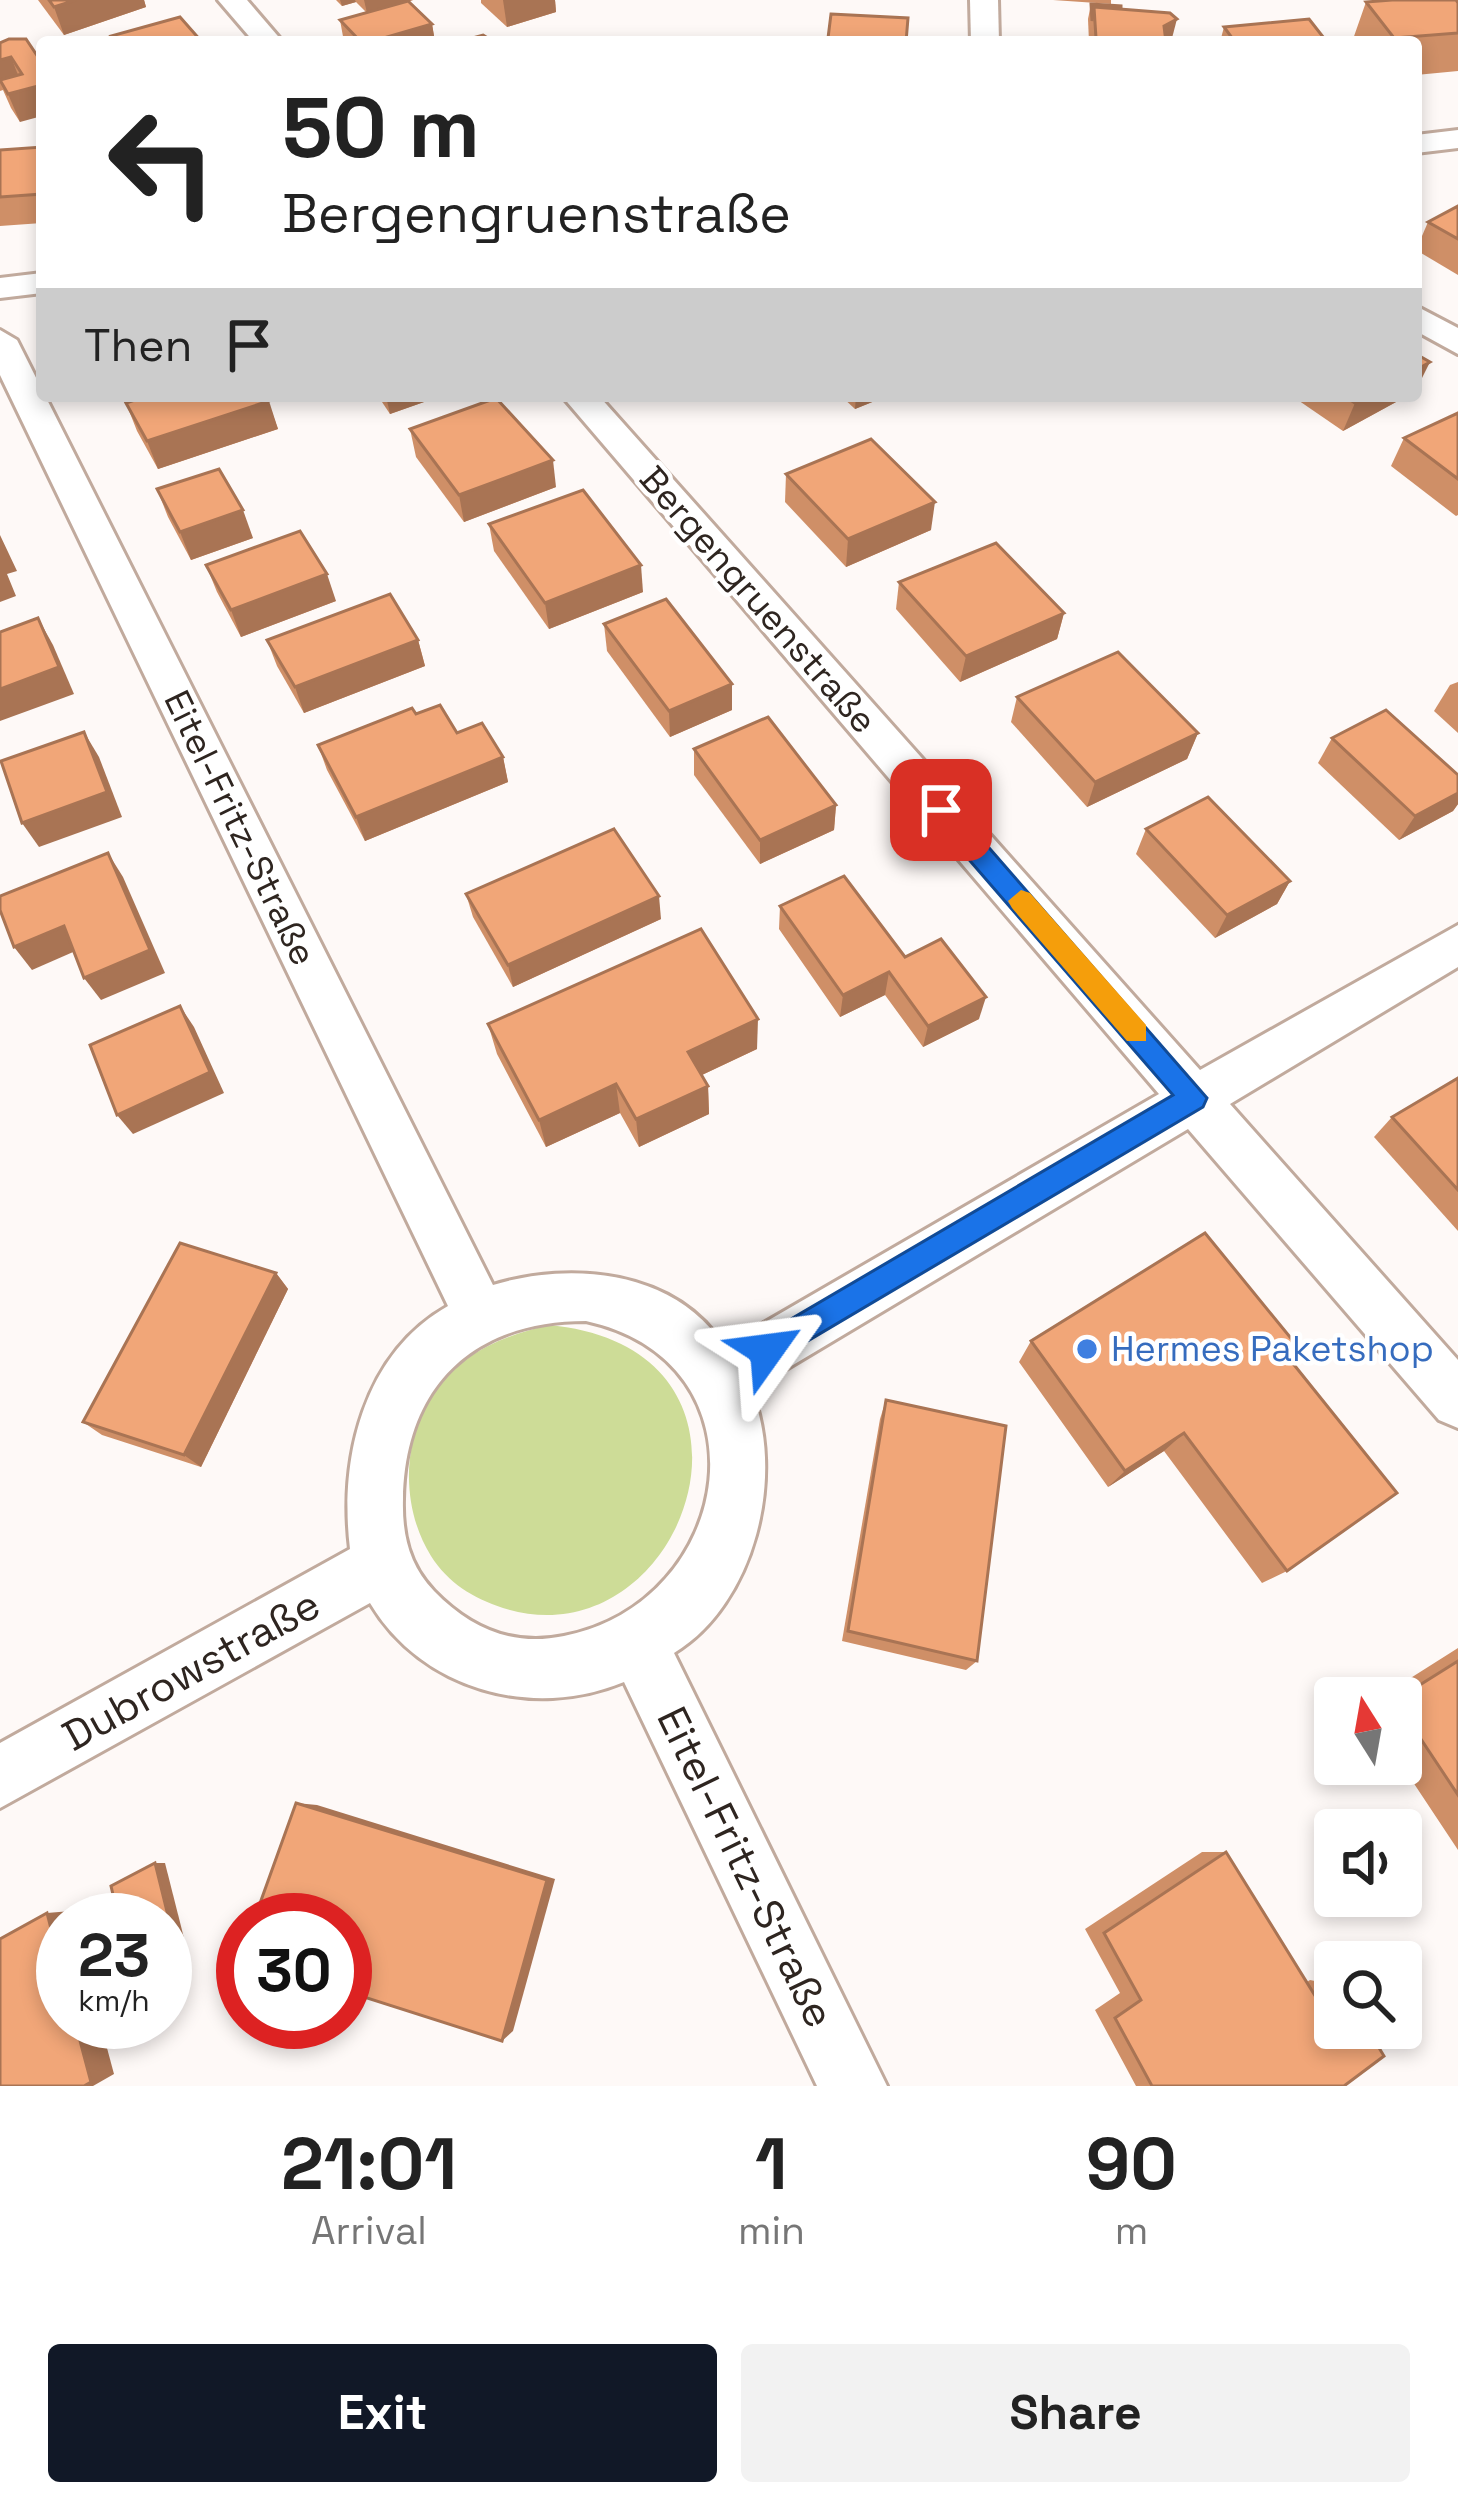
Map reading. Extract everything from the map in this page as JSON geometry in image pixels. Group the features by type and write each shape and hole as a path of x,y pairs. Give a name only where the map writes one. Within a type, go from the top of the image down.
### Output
{"street":[{"path":"232,0 264,36"},
{"path":"984,0 985,36"},
{"path":"1422,143 1458,140"},
{"path":"0,288 36,285"},
{"path":"1422,320 1458,343"},
{"name":"Eitel-Fritz-Straße","path":"0,340 480,1315"},
{"name":"Bergengruenstraße","path":"585,402 1458,1401"},
{"path":"717,1380 1458,944"},
{"path":"568,1296 638,1309 683,1338 717,1380 736,1427 740,1488 726,1549 690,1606 639,1648 581,1670 520,1671 462,1653 416,1618 381,1564 369,1506 375,1448 410,1378 434,1348 480,1315 532,1298 568,1296"},
{"name":"Dubrowstraße","path":"0,1777 381,1564"},
{"name":"Eitel-Fritz-Straße","path":"639,1648 854,2086"}],"green space":[{"path":"548,1325 625,1346 671,1387 691,1440 687,1496 663,1550 622,1591 568,1613 503,1608 453,1582 419,1532 409,1479 417,1425 444,1379 485,1348"}],"building":[{"path":"49,0 76,0 54,7"},
{"path":"1456,0 1458,33 1392,36 1366,2"},
{"path":"408,1 432,24 391,36 355,36 340,20"},
{"path":"1091,4 1121,9 1094,7 1092,21"},
{"path":"1094,7 1170,13 1177,19 1164,26 1165,36 1096,36"},
{"path":"831,14 908,18 906,36 828,36"},
{"path":"180,17 197,36 111,36"},
{"path":"1309,19 1322,36 1231,36 1224,27"},
{"path":"26,39 36,54 36,87 8,94 0,80 22,74 11,57 0,60 0,43"},
{"path":"36,147 36,194 0,197 0,150"},
{"path":"1458,206 1458,239 1428,222"},
{"path":"129,402 266,402 147,441"},
{"path":"485,402 500,402 553,460 459,495 410,429"},
{"path":"1458,413 1458,479 1404,438"},
{"path":"871,439 935,502 848,539 786,474"},
{"path":"219,469 243,510 180,532 157,489"},
{"path":"583,490 641,565 545,603 489,524"},
{"path":"300,531 327,574 231,610 206,565"},
{"path":"996,543 1064,613 966,656 899,582"},
{"path":"390,594 418,640 295,687 267,640"},
{"path":"666,599 732,684 669,711 604,624"},
{"path":"38,618 59,667 0,689 0,632"},
{"path":"1118,652 1198,733 1095,782 1017,697"},
{"path":"440,705 457,733 482,723 503,757 356,817 318,745 412,708 416,714"},
{"path":"1386,710 1458,775 1458,793 1415,816 1332,738"},
{"path":"768,717 836,805 760,840 694,749"},
{"path":"84,732 107,792 22,823 1,761"},
{"path":"1208,797 1290,881 1227,915 1146,829"},
{"path":"614,829 659,896 508,965 466,894"},
{"path":"108,853 150,950 84,978 64,926 14,947 0,910 0,896"},
{"path":"844,876 905,957 941,939 986,997 928,1026 889,972 843,995 780,906"},
{"path":"701,929 758,1019 688,1052 708,1086 636,1119 616,1084 539,1120 488,1024"},
{"path":"180,1006 210,1072 117,1115 90,1045"},
{"path":"1458,1078 1458,1190 1392,1117"},
{"path":"1205,1233 1303,1353 1291,1361 1397,1493 1287,1571 1184,1433 1125,1471 1031,1341"},
{"path":"180,1243 276,1273 184,1455 83,1422"},
{"path":"886,1400 1006,1426 977,1661 848,1631"},
{"path":"1458,1661 1458,1795 1422,1741 1422,1684"},
{"path":"296,1803 547,1880 502,2041 372,2000 372,1893 264,1893"},
{"path":"1226,1852 1314,1994 1314,2049 1380,2049 1384,2056 1344,2086 1152,2086 1115,2018 1141,2000 1104,1933"},
{"path":"155,1863 162,1893 113,1893 111,1886"},
{"path":"36,1919 36,2049 82,2049 91,2082 84,2086 0,2086 0,1939"}],"slow traffic":[{"path":"1021,901 1136,1033"}],"place":[{"name":"Hermes Paketshop","path":"1087,1349"}],"route":[{"path":"767,1350 1193,1098 941,810"}]}
